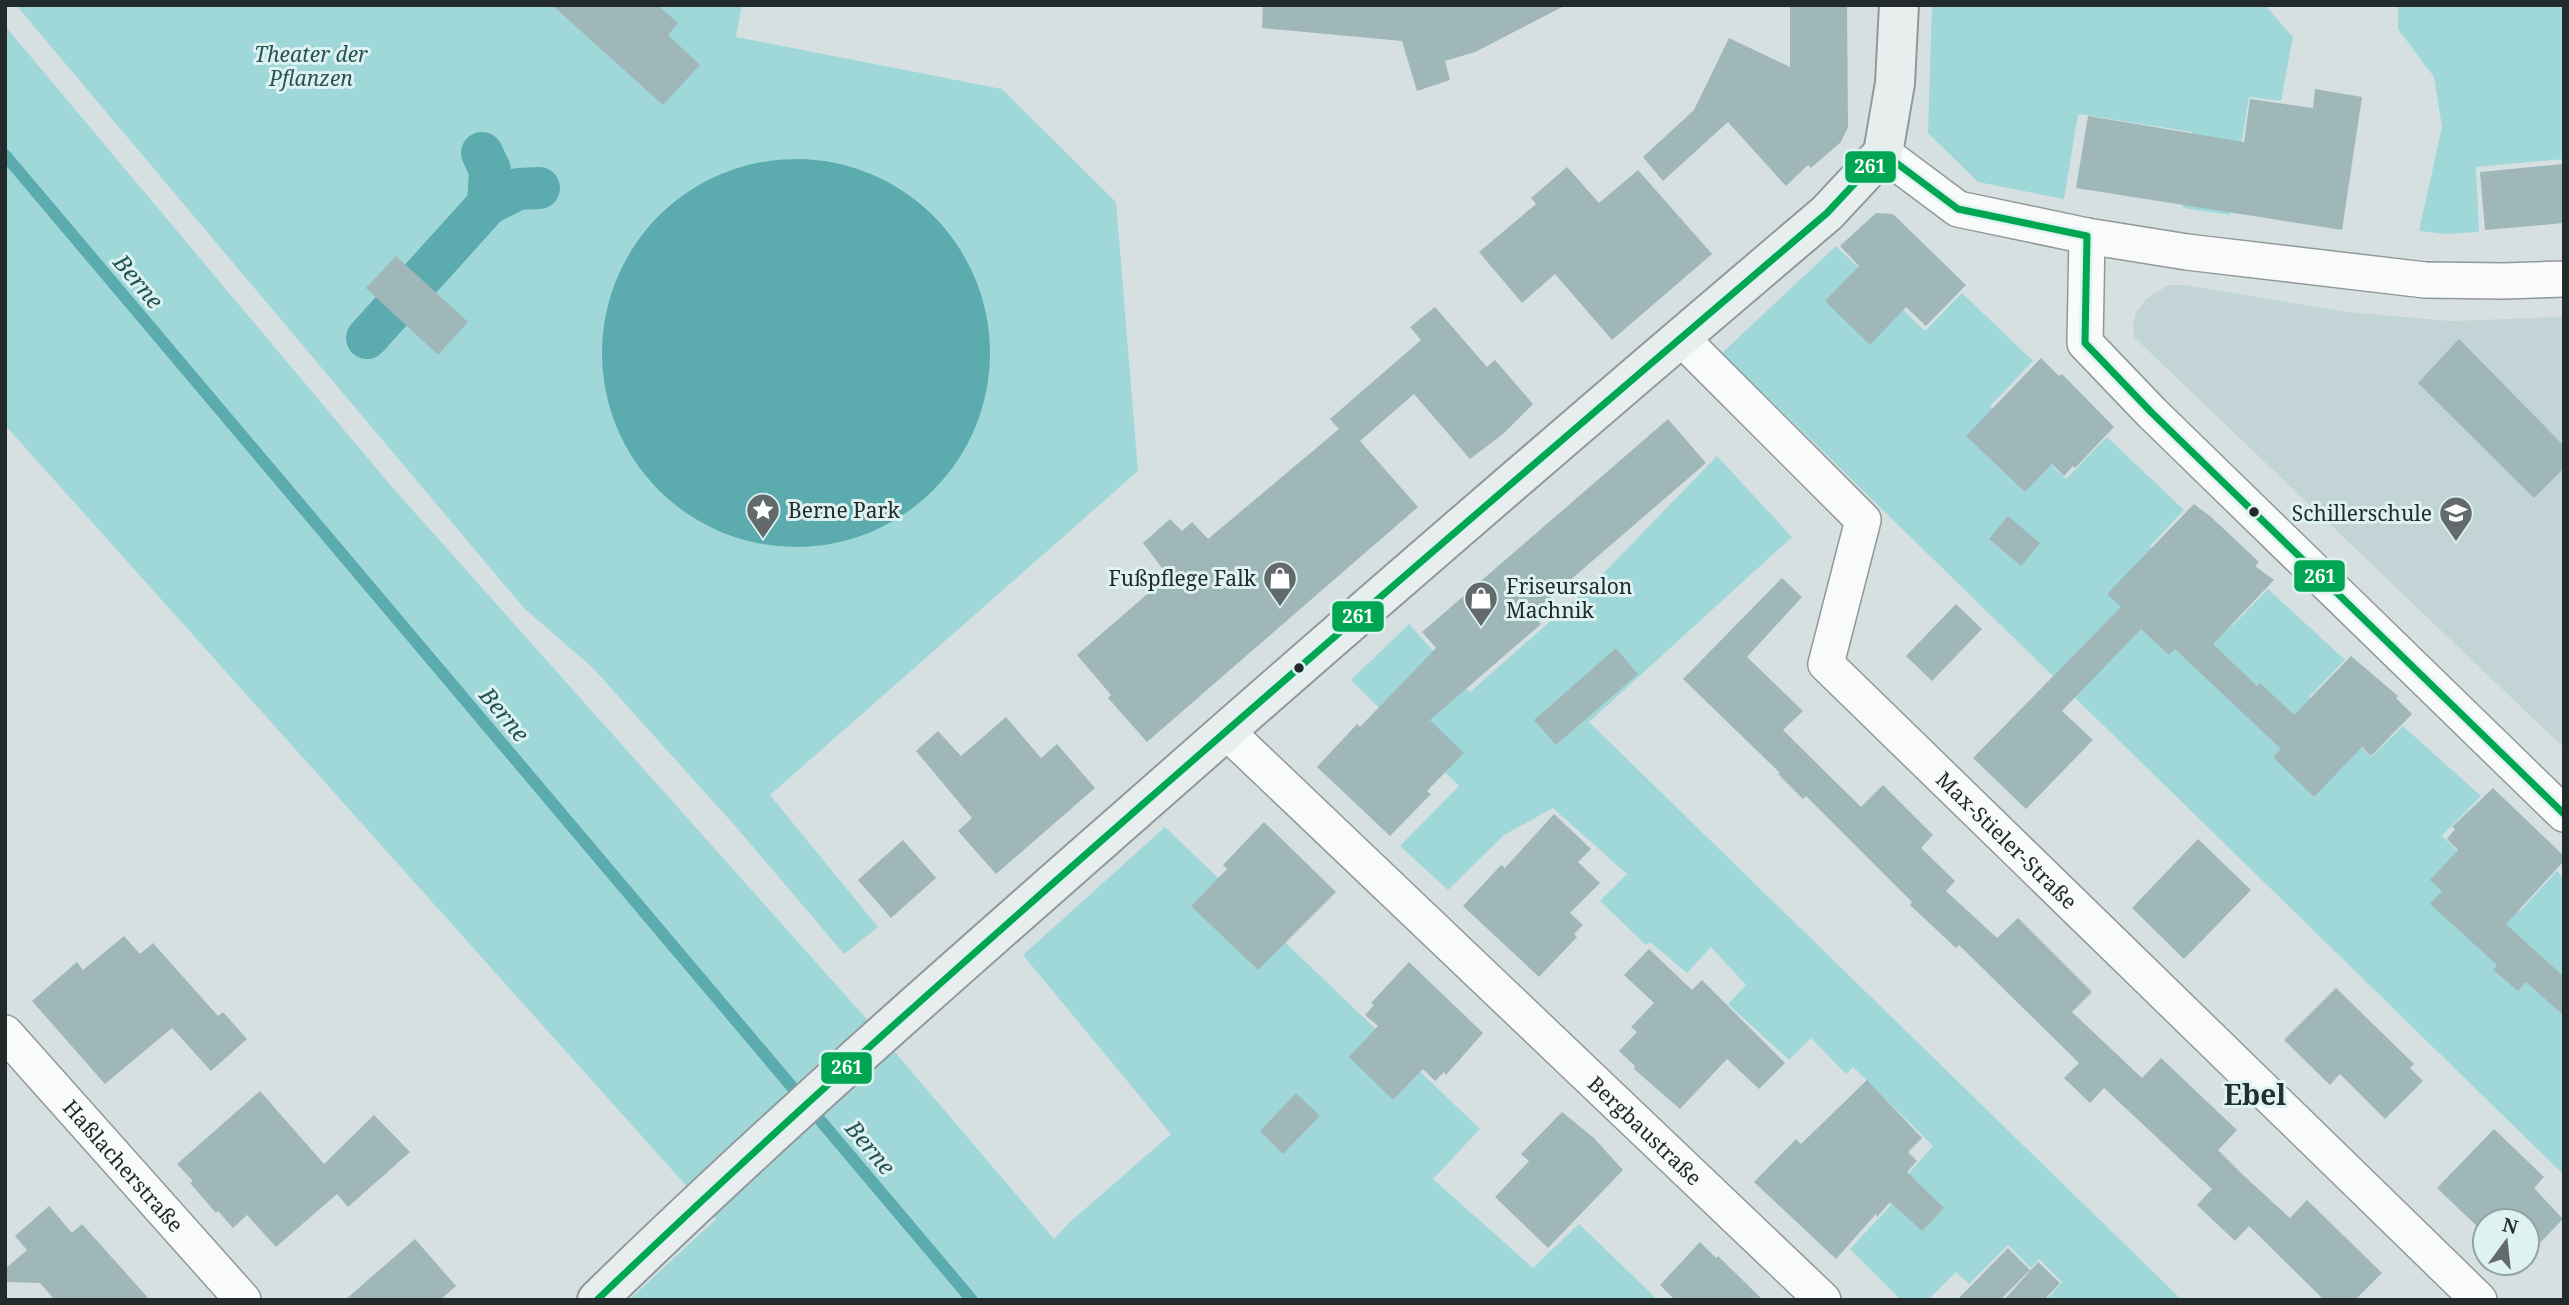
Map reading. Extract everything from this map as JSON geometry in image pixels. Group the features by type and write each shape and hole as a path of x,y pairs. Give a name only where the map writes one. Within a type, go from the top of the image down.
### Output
{"street":[{"path":"597,1300 731,1170 1226,731 1827,213 1883,153 1895,83 1899,5"},
{"path":"1883,153 1958,209 2087,236 2187,252 2425,280 2504,282 2564,279"},
{"path":"2087,236 2085,343 2152,413 2564,814"},
{"name":"Max-Stieler-Straße","path":"1680,337 1863,520 1826,664 2479,1300"},
{"name":"Bergbaustraße","path":"1226,731 1823,1300"},
{"name":"Haßlacherstraße","path":"5,1033 243,1300"}],"shaded area":[{"path":"796,159 834,163 870,174 904,192 933,216 957,245 975,279 986,315 990,353 986,391 975,427 957,461 933,490 904,514 870,532 834,543 796,547 758,543 722,532 688,514 659,490 635,461 617,427 606,391 602,353 606,315 617,279 635,245 659,216 688,192 722,174 758,163"},
{"name":"Schillerschule","path":"2168,285 2184,285 2347,312 2451,321 2564,317 2564,748 2134,337 2136,312 2146,299"}],"green space":[{"name":"Berne Park","path":"16,5 742,5 736,37 1002,89 1116,202 1138,471 770,795 878,927 844,954 737,828 593,668 524,608"},
{"path":"1932,5 2265,5 2293,37 2281,101 2249,97 2230,215 2183,208 2192,132 2078,114 2064,199 1978,182 1928,133"},
{"path":"2398,5 2564,5 2564,159 2476,167 2479,232 2446,234 2419,231 2442,127 2434,77 2398,29"},
{"path":"5,26 392,487 872,1025 1054,1239 1171,1134 1023,955 1165,827 1480,1129 1433,1179 1533,1268 1579,1224 1658,1300 629,1300 716,1219 5,425"},
{"path":"1836,246 1925,331 1962,293 2033,361 1990,406 2066,479 2107,437 2184,510 2150,546 2232,626 2268,589 2345,660 2309,697 2371,757 2403,726 2481,796 2442,836 2520,911 2557,871 2564,878 2564,1175 1722,353"},
{"path":"1717,456 1792,537 1589,722 2182,1300 2046,1300 2062,1282 2039,1259 2031,1268 2008,1245 1969,1284 1956,1272 1928,1300 1901,1300 1850,1249 1891,1205 1886,1199 1933,1146 1853,1067 1846,1074 1811,1038 1789,1060 1728,1004 1746,985 1711,947 1687,973 1650,942 1646,945 1600,901 1627,874 1553,808 1504,835 1448,890 1400,846 1459,786 1351,680 1409,624 1470,692 1597,580"}],"building":[{"path":"552,5 658,5 678,23 668,35 700,65 663,105"},
{"path":"1263,5 1566,5 1475,52 1445,61 1450,80 1417,91 1402,41 1262,28"},
{"path":"1790,5 1847,5 1848,127 1841,142 1811,168 1808,165 1786,186 1728,122 1663,181 1643,157 1694,110 1729,38 1790,67"},
{"path":"2315,89 2362,97 2342,230 2076,188 2088,116 2244,142 2250,99 2313,108"},
{"path":"2564,164 2564,223 2485,230 2480,172"},
{"path":"1567,167 1599,203 1638,170 1712,254 1612,340 1555,274 1522,303 1479,252 1536,204 1531,198"},
{"path":"1876,213 1893,214 1966,285 1926,326 1906,307 1870,345 1825,301 1859,266 1840,246"},
{"path":"396,256 468,322 438,355 366,288"},
{"path":"1435,307 1487,367 1495,360 1533,404 1503,434 1470,459 1414,394 1360,441 1418,507 1147,742 1108,698 1111,695 1077,655 1168,576 1143,543 1170,519 1182,531 1192,522 1208,539 1339,429 1330,419 1421,340 1410,327"},
{"path":"2459,339 2564,446 2564,468 2534,498 2418,383"},
{"path":"2041,358 2059,376 2062,374 2114,427 2075,468 2073,466 2064,476 2052,464 2025,492 1966,436"},
{"path":"1668,419 1706,463 1561,588 1533,615 1541,624 1430,720 1464,753 1427,791 1431,794 1390,836 1317,767 1357,724 1360,727 1436,648 1422,632"},
{"path":"2194,504 2259,562 2255,566 2274,580 2213,644 2257,686 2260,683 2294,715 2351,656 2398,696 2396,698 2412,714 2371,756 2362,747 2314,797 2273,757 2281,749 2175,649 2169,655 2141,629 2062,711 2093,740 2026,809 1973,758 2121,607 2107,594"},
{"path":"2008,516 2040,543 2021,566 1989,539"},
{"path":"1782,578 1802,597 1747,657 1803,711 1783,730 1861,807 1883,785 1933,835 1921,848 1955,881 1946,891 1997,938 2018,918 2092,992 2072,1012 2142,1078 2161,1058 2237,1130 2218,1150 2242,1174 2290,1218 2307,1200 2382,1273 2355,1300 2324,1300 2249,1226 2235,1241 2197,1205 2212,1189 2104,1088 2090,1103 2064,1078 2079,1063 1959,945 1956,948 1910,905 1912,902 1806,796 1803,799 1778,774 1780,773 1683,679"},
{"path":"1956,604 1982,629 1932,681 1906,656"},
{"path":"1616,648 1638,674 1556,745 1534,720"},
{"path":"1006,717 1041,758 1057,744 1095,788 996,874 958,831 972,818 916,751 938,731 961,756"},
{"path":"2493,788 2564,856 2564,861 2506,924 2564,977 2564,1016 2526,982 2518,991 2493,970 2497,965 2430,904 2442,891 2430,880 2458,850 2447,839 2455,829 2452,827"},
{"path":"1554,814 1591,849 1578,862 1600,883 1570,913 1583,925 1574,934 1577,937 1539,977 1463,906 1501,865 1505,868"},
{"path":"1264,822 1336,892 1258,970 1191,906 1227,869 1223,865"},
{"path":"2198,839 2251,890 2184,959 2132,908"},
{"path":"903,840 936,878 891,918 858,880"},
{"path":"124,936 140,954 153,943 218,1016 223,1012 247,1039 211,1071 172,1028 105,1084 32,1001 77,962 83,970"},
{"path":"1649,949 1692,990 1702,980 1785,1063 1759,1089 1727,1059 1680,1109 1634,1069 1635,1066 1619,1051 1637,1032 1631,1027 1654,1003 1624,975"},
{"path":"1409,962 1483,1033 1446,1075 1444,1072 1435,1081 1423,1069 1393,1100 1349,1057 1378,1026 1365,1015 1374,1005 1371,1003"},
{"path":"2336,988 2414,1064 2410,1068 2423,1081 2385,1119 2340,1074 2330,1085 2284,1040"},
{"path":"1867,1080 1922,1138 1908,1152 1917,1161 1907,1172 1944,1208 1922,1231 1890,1202 1836,1259 1754,1182 1796,1139 1801,1144"},
{"path":"260,1091 324,1164 374,1115 410,1152 348,1207 337,1194 276,1247 247,1215 233,1228 218,1211 216,1213 177,1164"},
{"path":"1296,1093 1320,1116 1283,1154 1260,1131"},
{"path":"1562,1112 1594,1138 1623,1170 1548,1248 1495,1197 1529,1161 1521,1154"},
{"path":"2494,1129 2544,1177 2534,1188 2563,1219 2541,1242 2541,1207 2471,1207 2471,1221 2437,1188"},
{"path":"49,1206 72,1233 82,1224 150,1300 55,1300 40,1283 5,1282 5,1269 27,1250 15,1236"},
{"path":"415,1239 456,1286 440,1300 345,1300"},
{"path":"1700,1242 1763,1300 1675,1300 1660,1285"},
{"path":"2008,1248 2030,1270 2000,1300 1957,1300"},
{"path":"2038,1262 2060,1283 2044,1300 2004,1300"}],"waterway":[{"path":"367,338 488,204 490,170 482,153"},
{"name":"Berne","path":"5,155 972,1300"},
{"path":"488,204 518,189 539,188"}],"transit line":[{"name":"261","path":"597,1300 729,1175 931,992 1307,661 1827,213 1883,153 1958,209 2087,236 2085,343 2152,413 2564,814"}],"place":[{"name":"Berne Park","path":"763,540"},
{"name":"Schillerschule","path":"2456,543"},
{"name":"Fußpflege Falk","path":"1280,608"},
{"name":"Friseursalon Machnik","path":"1481,628"}],"district":[{"name":"Ebel","path":"2255,1094"}],"park label":[{"name":"Theater der Pflanzen","path":"311,66"}]}
